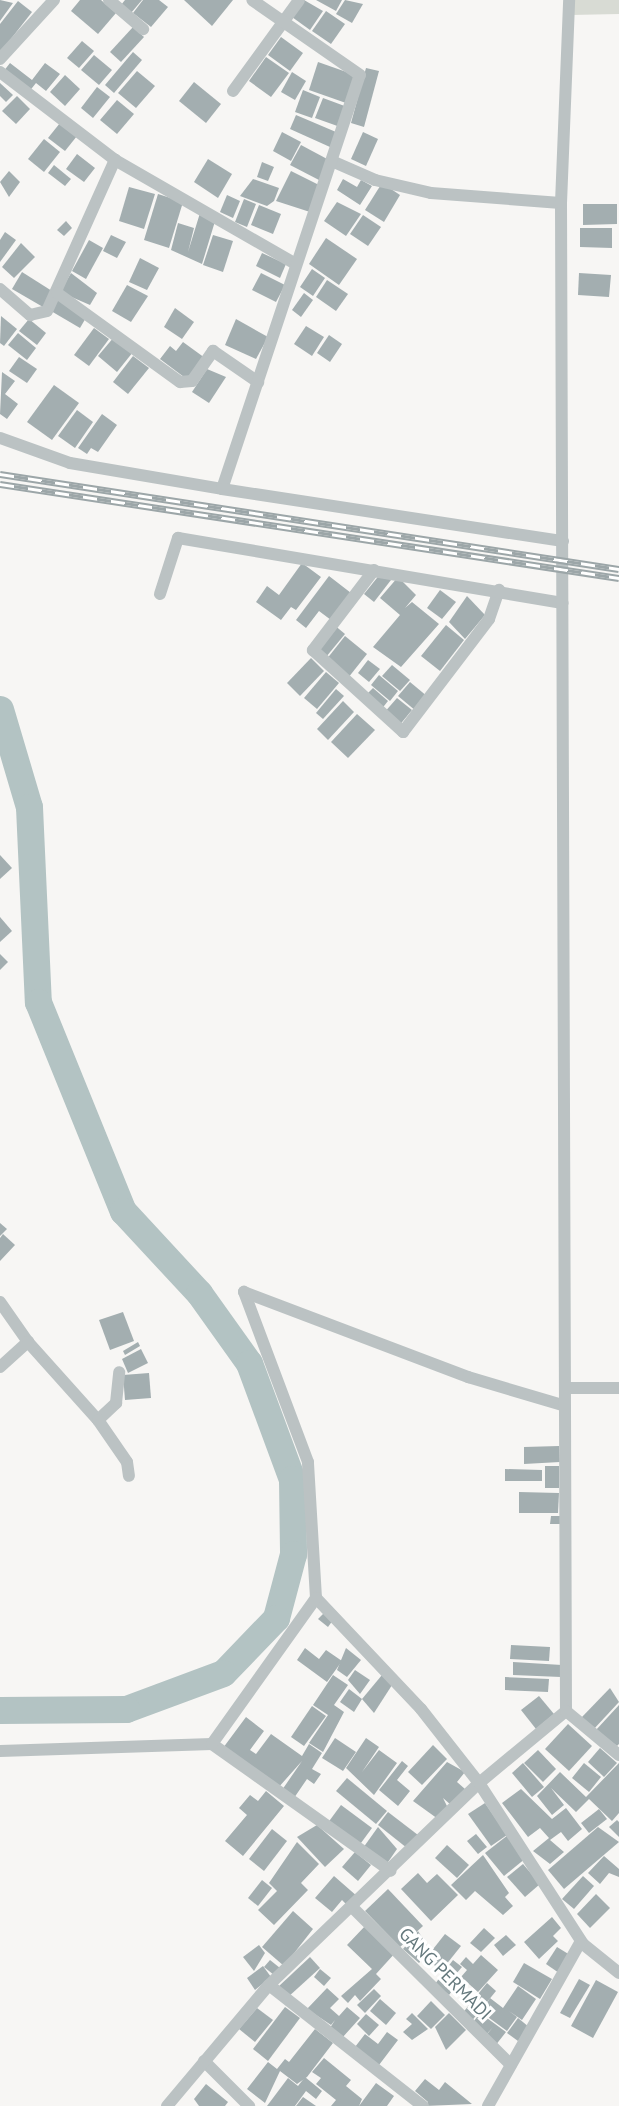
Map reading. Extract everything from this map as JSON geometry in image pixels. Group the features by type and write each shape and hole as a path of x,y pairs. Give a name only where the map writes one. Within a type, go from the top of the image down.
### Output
{"street":[{"path":"0,59 54,0"},
{"path":"109,0 143,29"},
{"path":"222,489 258,382 294,263 334,162 360,75 252,0"},
{"path":"233,91 299,0"},
{"path":"566,1711 561,203 569,0"},
{"path":"0,72 115,160 294,263"},
{"path":"0,289 38,317 57,293 115,160"},
{"path":"334,162 375,180 431,193 561,203"},
{"path":"57,293 180,382 192,381 213,351 258,382"},
{"path":"0,438 70,463 222,489 563,541"},
{"path":"160,594 174,542 199,541 499,590 563,603"},
{"path":"374,570 313,650 403,732 489,619 499,590"},
{"path":"212,1744 316,1598 308,1462 244,1292 468,1377 566,1406"},
{"path":"0,1302 28,1342 98,1420 127,1462 129,1476"},
{"path":"0,1367 28,1342"},
{"path":"98,1420 116,1403 120,1372"},
{"path":"565,1388 619,1388"},
{"path":"316,1598 422,1709 479,1783 585,1945 619,1973"},
{"path":"566,1711 619,1755"},
{"path":"167,2106 269,1985 354,1909 479,1783 566,1711"},
{"path":"0,1751 212,1744 391,1871"},
{"name":"GANG PERMADI","path":"354,1909 511,2066"},
{"path":"488,2106 585,1945"},
{"path":"269,1985 423,2106"},
{"path":"204,2061 249,2106"}],"shaded area":[{"path":"571,0 619,0 619,14 571,15"}],"building":[{"path":"0,0 13,3 0,21"},
{"path":"80,0 101,0 116,13 98,34 71,11"},
{"path":"125,0 142,0 131,13 121,5"},
{"path":"143,0 159,0 168,7 151,27 133,13"},
{"path":"184,0 233,0 212,26"},
{"path":"304,0 323,11 310,30 292,17"},
{"path":"316,0 342,0 336,11"},
{"path":"345,0 363,4 352,23 336,14"},
{"path":"18,1 32,12 0,53 0,24"},
{"path":"326,11 345,24 331,44 312,31"},
{"path":"133,27 144,37 121,62 110,52"},
{"path":"281,37 303,53 290,71 268,55"},
{"path":"82,41 94,51 79,68 67,58"},
{"path":"133,52 142,60 114,93 105,85"},
{"path":"94,55 112,70 99,85 81,70"},
{"path":"266,57 289,73 271,97 249,81"},
{"path":"318,62 355,75 346,103 309,90"},
{"path":"10,63 32,80 45,63 60,74 46,91 36,83 28,93 3,72"},
{"path":"366,68 379,71 364,127 351,123"},
{"path":"137,71 155,86 136,108 118,93"},
{"path":"292,72 306,81 295,100 281,92"},
{"path":"65,75 80,89 65,106 50,92"},
{"path":"194,82 221,104 206,123 179,101"},
{"path":"0,83 13,95 6,102 0,96"},
{"path":"97,87 110,97 93,118 81,108"},
{"path":"303,90 320,97 312,118 295,112"},
{"path":"17,96 30,109 16,124 2,111"},
{"path":"323,98 350,108 343,128 315,118"},
{"path":"117,100 134,114 117,134 100,120"},
{"path":"296,115 336,132 330,147 290,129"},
{"path":"60,123 77,136 65,151 48,138"},
{"path":"282,132 301,142 291,161 273,151"},
{"path":"363,132 378,139 366,166 351,159"},
{"path":"44,139 60,152 44,172 28,159"},
{"path":"301,145 329,160 319,180 290,165"},
{"path":"77,154 95,168 84,182 66,169"},
{"path":"208,159 232,174 218,198 194,182"},
{"path":"262,162 274,167 268,181 257,177"},
{"path":"54,165 71,179 65,186 48,173"},
{"path":"9,171 20,182 9,197 0,182"},
{"path":"291,171 323,187 310,212 276,201"},
{"path":"253,179 279,188 274,201 267,206 240,196"},
{"path":"343,179 357,187 361,180 372,186 360,205 337,190"},
{"path":"382,183 400,195 384,222 365,210"},
{"path":"129,187 155,194 144,229 119,221"},
{"path":"158,194 183,202 169,248 144,240"},
{"path":"227,195 240,201 233,218 220,212"},
{"path":"244,199 256,204 247,227 235,222"},
{"path":"337,202 361,214 346,236 324,221"},
{"path":"583,204 617,204 617,224 583,225"},
{"path":"259,205 281,214 273,234 251,225"},
{"path":"200,213 216,218 202,264 171,250 178,223 194,228 188,252"},
{"path":"363,215 381,227 368,246 350,234"},
{"path":"66,221 72,228 64,236 57,230"},
{"path":"580,228 612,228 612,248 580,247"},
{"path":"5,232 16,240 0,262 0,240"},
{"path":"111,235 126,242 117,258 103,251"},
{"path":"213,235 233,241 223,272 203,265"},
{"path":"326,238 357,259 339,285 309,264"},
{"path":"89,240 103,248 86,279 72,271"},
{"path":"21,243 35,257 14,278 2,267"},
{"path":"262,253 286,264 280,278 256,266"},
{"path":"140,258 159,268 147,290 129,282"},
{"path":"312,269 325,278 313,296 300,287"},
{"path":"22,272 52,291 43,307 12,289"},
{"path":"71,273 97,293 90,305 60,292"},
{"path":"261,273 285,285 276,302 252,290"},
{"path":"579,273 611,275 609,297 578,295"},
{"path":"327,280 348,294 336,311 316,297"},
{"path":"127,285 148,296 131,322 112,311"},
{"path":"304,293 313,300 301,317 292,310"},
{"path":"59,298 87,316 80,328 51,311"},
{"path":"175,308 194,322 182,339 164,327"},
{"path":"1,316 17,329 4,346 0,343"},
{"path":"29,319 46,333 37,345 19,331"},
{"path":"236,319 268,337 256,359 225,345"},
{"path":"306,326 324,337 312,356 294,344"},
{"path":"94,328 109,339 89,366 74,355"},
{"path":"18,333 36,348 27,360 8,345"},
{"path":"329,335 342,344 330,362 317,353"},
{"path":"114,337 133,352 117,372 98,356"},
{"path":"183,342 205,358 188,380 160,359 170,346 176,351"},
{"path":"133,356 149,368 128,394 113,382"},
{"path":"19,357 37,369 27,383 9,371"},
{"path":"207,369 226,377 209,403 192,392"},
{"path":"2,372 15,381 5,394 18,404 7,419 0,414"},
{"path":"54,385 79,403 52,440 27,422"},
{"path":"77,410 93,422 75,448 58,436"},
{"path":"102,414 117,425 98,452 91,448 87,454 78,448"},
{"path":"302,563 321,577 296,610 291,607 281,620 256,602 267,586 279,595"},
{"path":"381,573 391,580 374,602 364,594"},
{"path":"329,576 351,593 331,620 319,611 306,628 296,620"},
{"path":"398,577 416,595 405,608 412,602 439,624 401,667 373,647 400,615 380,598"},
{"path":"440,590 456,602 442,619 427,608"},
{"path":"467,596 485,615 465,639 449,622"},
{"path":"333,624 345,634 326,657 314,648"},
{"path":"446,625 464,640 440,671 421,656"},
{"path":"345,636 367,654 348,678 326,660"},
{"path":"311,658 324,671 300,696 287,683"},
{"path":"368,660 380,669 369,682 358,673"},
{"path":"392,665 410,680 400,691 382,676"},
{"path":"326,672 339,683 317,709 304,698"},
{"path":"379,675 398,691 390,701 371,685"},
{"path":"410,682 428,697 416,711 398,696"},
{"path":"373,688 388,701 380,711 364,697"},
{"path":"336,689 344,696 323,719 316,713"},
{"path":"397,698 412,710 398,727 383,714"},
{"path":"343,701 354,712 328,740 317,729"},
{"path":"357,714 375,730 348,758 331,742"},
{"path":"0,855 12,868 0,879"},
{"path":"0,917 12,931 0,942"},
{"path":"0,954 8,962 0,970"},
{"path":"0,1223 7,1229 0,1236"},
{"path":"3,1234 15,1245 0,1261 0,1238"},
{"path":"123,1312 134,1341 110,1350 99,1320"},
{"path":"138,1342 140,1346 125,1355 123,1351"},
{"path":"141,1349 148,1363 128,1373 122,1359"},
{"path":"149,1373 151,1398 125,1400 123,1375"},
{"path":"559,1446 560,1462 524,1464 524,1447"},
{"path":"545,1466 559,1466 559,1488 545,1488"},
{"path":"505,1469 542,1470 542,1481 505,1481"},
{"path":"519,1492 559,1493 558,1513 519,1513"},
{"path":"551,1516 560,1516 560,1524 550,1524"},
{"path":"324,1613 333,1620 328,1627 318,1619"},
{"path":"511,1645 550,1647 549,1661 510,1659"},
{"path":"305,1648 319,1659 326,1650 342,1661 327,1682 297,1660"},
{"path":"346,1648 361,1660 347,1677 337,1670"},
{"path":"513,1662 562,1665 561,1677 513,1675"},
{"path":"355,1670 370,1680 360,1694 348,1680"},
{"path":"333,1675 348,1685 334,1705 344,1712 323,1752 309,1743 328,1715 313,1705"},
{"path":"382,1675 394,1682 374,1713 362,1699"},
{"path":"505,1677 549,1679 548,1692 505,1690"},
{"path":"610,1688 619,1702 593,1730 581,1718"},
{"path":"349,1689 362,1699 354,1712 340,1702"},
{"path":"539,1696 554,1714 536,1729 521,1710"},
{"path":"619,1705 619,1744 617,1746 596,1730"},
{"path":"312,1706 326,1716 304,1746 291,1737"},
{"path":"246,1717 264,1731 250,1750 256,1754 271,1734 302,1756 309,1744 322,1753 312,1769 321,1774 314,1784 307,1779 294,1798 282,1790 302,1761 278,1788 223,1748"},
{"path":"568,1724 592,1746 569,1771 545,1749"},
{"path":"335,1738 356,1752 343,1771 322,1758"},
{"path":"366,1738 379,1747 362,1772 379,1750 397,1763 374,1795 346,1768"},
{"path":"433,1745 447,1759 422,1785 408,1772"},
{"path":"600,1748 617,1763 604,1777 588,1762"},
{"path":"538,1750 556,1769 543,1782 524,1763"},
{"path":"402,1761 408,1766 397,1780 410,1791 398,1806 379,1790"},
{"path":"447,1762 465,1772 457,1782 465,1789 451,1805 443,1798 448,1808 438,1819 413,1801"},
{"path":"523,1763 544,1787 532,1797 512,1773"},
{"path":"584,1763 601,1777 589,1792 572,1778"},
{"path":"619,1763 619,1813 612,1821 589,1799 576,1812 551,1788 564,1805 552,1815 537,1796 560,1772 586,1797"},
{"path":"347,1778 387,1811 376,1824 336,1791"},
{"path":"521,1789 552,1819 566,1808 582,1829 568,1841 561,1832 550,1840 564,1852 550,1864 533,1851 549,1838 540,1828 528,1837 502,1803"},
{"path":"266,1791 284,1806 243,1856 225,1841 247,1815 239,1808 250,1795 258,1801"},
{"path":"485,1803 507,1835 491,1846 468,1814"},
{"path":"341,1805 372,1828 358,1847 327,1824"},
{"path":"599,1809 607,1819 589,1833 581,1823"},
{"path":"388,1812 418,1835 407,1848 378,1825"},
{"path":"617,1820 619,1822 619,1837 609,1827"},
{"path":"317,1825 344,1849 325,1867 297,1837"},
{"path":"378,1827 397,1849 386,1865 363,1848"},
{"path":"598,1827 619,1842 564,1889 548,1870"},
{"path":"272,1829 287,1841 264,1871 249,1859"},
{"path":"476,1834 487,1847 478,1854 467,1841"},
{"path":"508,1835 526,1858 504,1876 485,1853"},
{"path":"297,1842 319,1864 301,1883 308,1890 274,1925 258,1910 277,1891 269,1883"},
{"path":"447,1845 469,1865 457,1878 435,1858"},
{"path":"355,1852 371,1865 358,1881 342,1867"},
{"path":"483,1855 509,1893 505,1897 513,1906 503,1915 475,1891 466,1900 451,1885"},
{"path":"604,1856 619,1869 619,1877 609,1873 600,1884 588,1873"},
{"path":"523,1864 540,1884 525,1897 507,1877"},
{"path":"418,1873 427,1883 437,1874 458,1895 431,1921 401,1889"},
{"path":"334,1876 358,1897 349,1907 342,1900 332,1912 315,1898"},
{"path":"583,1876 594,1886 574,1909 562,1899"},
{"path":"262,1880 272,1888 258,1906 248,1898"},
{"path":"388,1889 423,1926 400,1947 365,1911"},
{"path":"596,1894 610,1908 590,1928 577,1914"},
{"path":"293,1911 313,1929 284,1966 262,1947"},
{"path":"552,1917 561,1928 553,1936 558,1941 539,1959 524,1942"},
{"path":"366,1925 396,1952 376,1974 381,1979 360,2001 355,1995 348,2003 341,1996 372,1969 347,1945"},
{"path":"484,1928 495,1938 481,1952 470,1943"},
{"path":"418,1931 430,1950 419,1963 403,1949"},
{"path":"445,1934 461,1946 441,1971 426,1958"},
{"path":"506,1935 516,1945 503,1956 494,1945"},
{"path":"259,1945 265,1953 254,1971 243,1957"},
{"path":"557,1947 570,1955 559,1973 546,1964"},
{"path":"481,1955 498,1970 478,1992 461,1977 467,1970 460,1964 466,1957 473,1964"},
{"path":"310,1957 320,1968 287,1998 278,1987"},
{"path":"270,1960 280,1968 274,1975 264,1967"},
{"path":"453,1960 462,1967 456,1974 462,1978 449,1995 435,1984"},
{"path":"524,1963 552,1979 540,1999 513,1982"},
{"path":"263,1966 271,1977 255,1990 247,1978"},
{"path":"320,1969 331,1978 324,1986 314,1977"},
{"path":"579,1979 590,1985 570,2018 560,2013"},
{"path":"596,1980 618,1992 593,2038 571,2026"},
{"path":"487,1983 496,1991 470,2023 461,2015"},
{"path":"518,1986 536,1999 522,2020 509,2011 517,2017 507,2031 481,2012 490,1998 503,2008"},
{"path":"327,1988 339,1999 330,2008 339,2016 347,2007 360,2018 342,2038 330,2028 335,2020 331,2025 307,2009"},
{"path":"374,1989 381,1996 365,2013 357,2005"},
{"path":"380,1999 396,2013 386,2025 370,2011"},
{"path":"431,2001 445,2015 431,2029 417,2016"},
{"path":"285,2007 300,2018 268,2061 253,2049"},
{"path":"257,2008 273,2020 255,2042 239,2029"},
{"path":"412,2013 428,2029 412,2040 403,2032 412,2024 406,2019"},
{"path":"449,2013 466,2030 446,2050 435,2027"},
{"path":"480,2013 506,2032 495,2046 484,2038 493,2027 485,2036 471,2025"},
{"path":"366,2014 379,2025 369,2036 357,2024"},
{"path":"518,2018 529,2027 518,2041 507,2033"},
{"path":"315,2029 333,2043 307,2077 297,2084 280,2071 265,2103 247,2089 268,2062 277,2069 285,2059 289,2062"},
{"path":"387,2032 398,2040 379,2065 355,2047 365,2034 378,2044"},
{"path":"324,2058 351,2080 346,2086 362,2099 359,2106 331,2106 336,2100 316,2084 321,2078 312,2072"},
{"path":"305,2077 322,2091 316,2099 306,2091 295,2106 267,2106 288,2078 298,2086"},
{"path":"425,2079 439,2090 445,2082 472,2104 425,2106 428,2102 415,2091"},
{"path":"376,2083 394,2096 387,2106 359,2106"},
{"path":"206,2084 228,2102 225,2106 199,2106 194,2099"},
{"path":"303,2097 316,2106 296,2106"}],"waterway":[{"path":"0,709 29,807 38,1002 123,1211 199,1293 249,1363 292,1479 293,1554 276,1618 223,1673 126,1709 0,1710"}],"railway":[{"path":"0,474 619,569"},
{"path":"0,484 619,578"}]}
